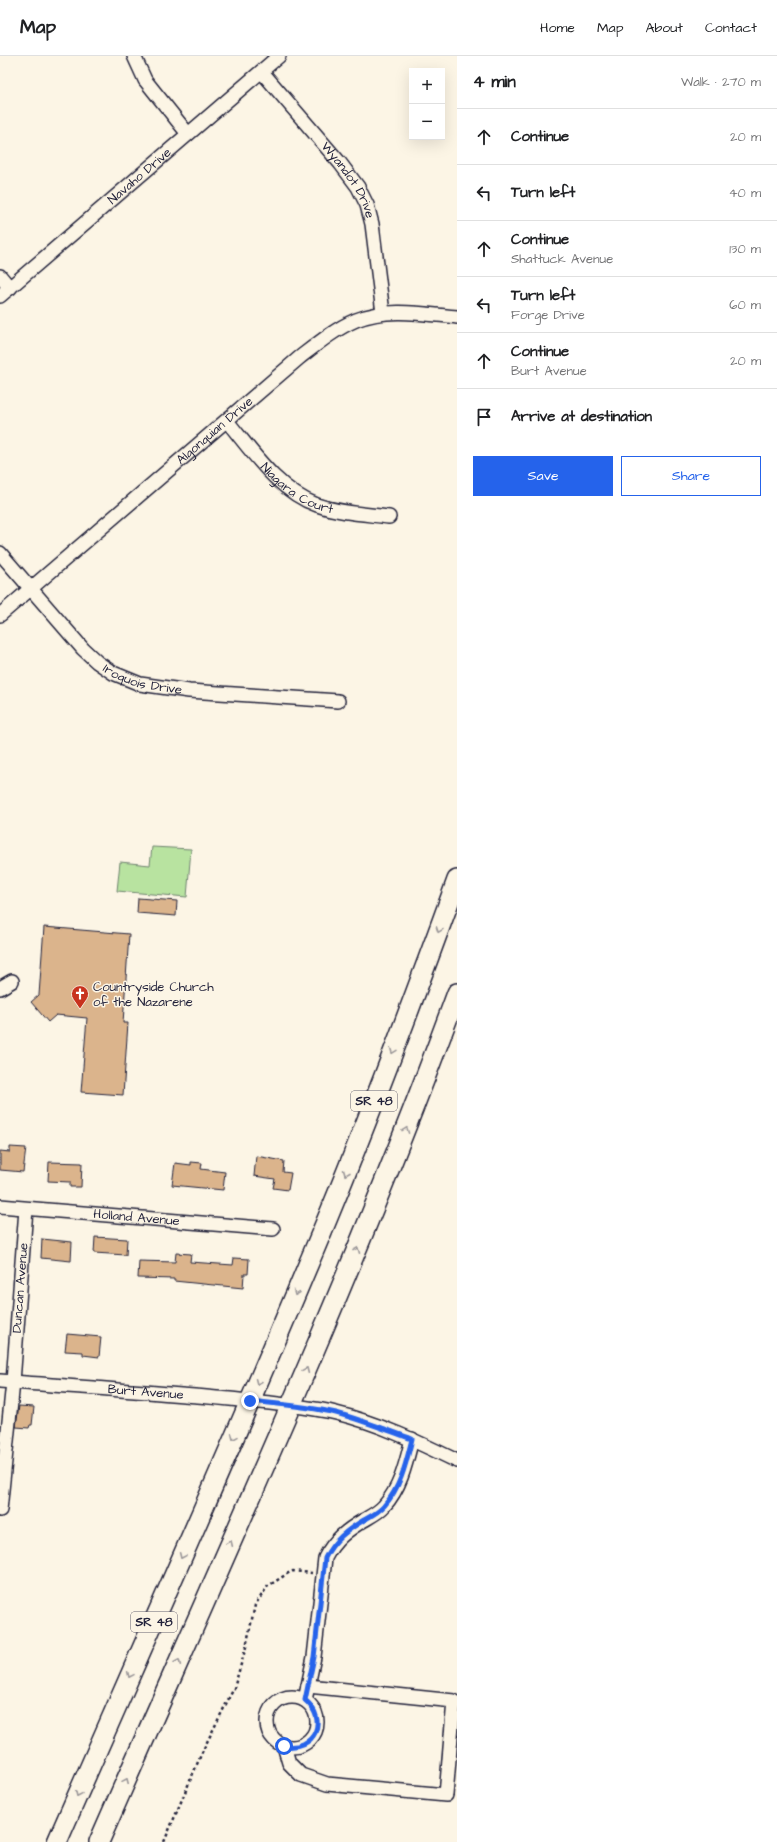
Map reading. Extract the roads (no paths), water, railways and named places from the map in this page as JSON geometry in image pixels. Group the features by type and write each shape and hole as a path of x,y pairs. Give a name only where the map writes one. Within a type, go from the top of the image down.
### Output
{"highway":[{"name":"SR 48","path":"57,1842 250,1401 361,1135 457,880"},
{"name":"SR 48","path":"99,1842 338,1297 390,1168 457,993"}],"street":[{"path":"134,56 145,80 188,134"},
{"name":"Navaho Drive","path":"5,292 279,56"},
{"name":"Wyandot Drive","path":"262,72 340,163 358,187 372,224 383,313"},
{"path":"0,276 5,292"},
{"name":"Algonquian Drive","path":"0,615 299,358 331,334 357,320 383,313 405,312 457,317"},
{"name":"Niagara Court","path":"226,421 282,484 309,502 338,511 389,517"},
{"name":"Iroquois Drive","path":"0,553 83,649 97,662 122,678 140,684 189,691 338,701"},
{"path":"0,988 12,981"},
{"name":"Holland Avenue","path":"0,1206 273,1229"},
{"name":"Duncan Avenue","path":"0,1510 7,1381 26,1209"},
{"name":"Burt Avenue","path":"7,1381 250,1401 336,1413 370,1423 412,1439 457,1461"},
{"path":"305,1700 314,1657 322,1574 325,1558 342,1534 384,1507 396,1490 404,1472 412,1439"},
{"path":"284,1746 289,1763 301,1775 327,1784 446,1795 454,1701 308,1686"},
{"path":"289,1697 297,1697 305,1700 316,1712 318,1720 317,1729 308,1742 300,1746 284,1746 271,1735 268,1723 270,1711 281,1700 289,1697"}],"place":[{"name":"Countryside Church of the Nazarene","path":"80,1009"}]}
